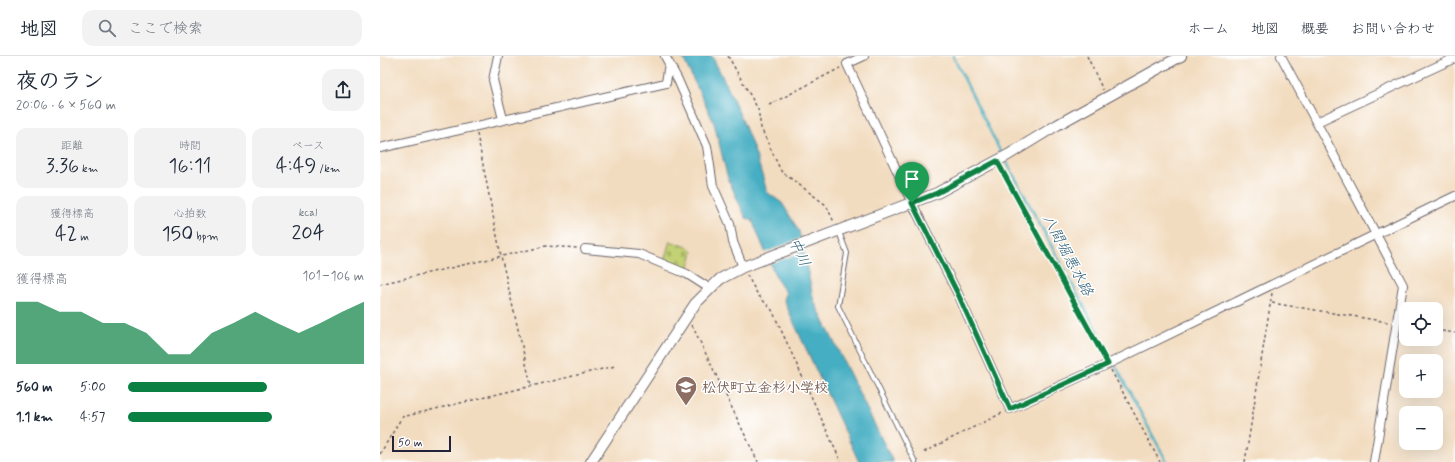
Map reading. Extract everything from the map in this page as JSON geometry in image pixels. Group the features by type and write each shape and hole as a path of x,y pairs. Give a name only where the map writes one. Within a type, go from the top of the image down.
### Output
{"street":[{"path":"498,56 493,80 503,119"},
{"path":"864,56 847,64 912,203 958,294 1010,409 1108,364 1455,196"},
{"path":"591,462 687,317 709,288 720,279 744,266 937,193 1001,159 1180,56"},
{"path":"1281,56 1403,285 1374,462"},
{"path":"1317,122 1455,58"},
{"path":"380,148 666,83 667,59"},
{"path":"667,59 707,146 713,186 730,224 733,242 744,266"},
{"path":"585,249 639,254 687,274 709,288"}],"lane":[{"path":"837,232 848,253 838,306 915,462"}],"path":[{"path":"728,56 758,109 761,128 781,171 826,205 837,232"},
{"path":"1086,56 1106,98"},
{"path":"769,105 847,64"},
{"path":"476,126 501,256 531,385"},
{"path":"1001,159 1160,462"},
{"path":"380,284 546,246 585,249"},
{"path":"744,266 758,295 772,310 841,462"},
{"path":"1245,462 1273,283"},
{"path":"1271,303 1397,323"},
{"path":"687,317 696,331 758,462"},
{"path":"1443,331 1455,333"},
{"path":"380,454 402,417 531,385 616,366"},
{"path":"924,452 1010,409"}],"green space":[{"path":"670,241 690,248 693,252 688,270 664,261"}],"water":[{"name":"中川","path":"682,56 712,56 743,122 767,192 782,203 799,231 814,301 893,462 859,462 793,321 784,300 786,293 777,280 752,220 746,218 728,179 714,123"}],"pier":[{"path":"802,238 805,251 769,264 764,253"}],"waterway":[{"name":"八間堀悪水路","path":"953,56 1002,155"},
{"name":"八間堀悪水路","path":"1005,159 1167,462"}],"place":[{"name":"松伏町立金杉小学校","path":"686,406"}],"route":[{"path":"997,161 1108,364 1010,409 958,294 912,203 937,193 997,161"}]}
